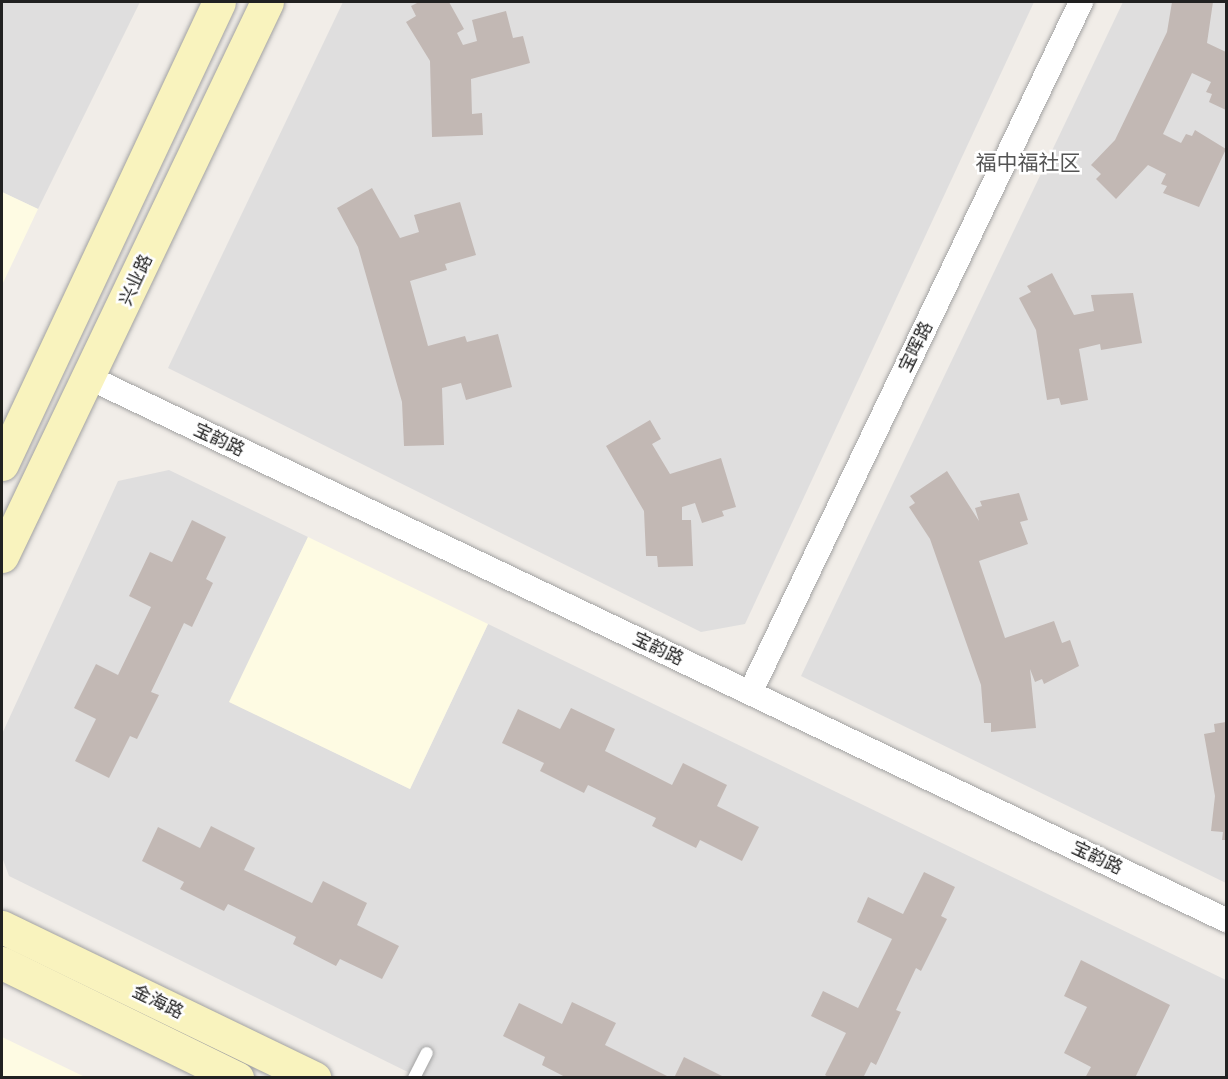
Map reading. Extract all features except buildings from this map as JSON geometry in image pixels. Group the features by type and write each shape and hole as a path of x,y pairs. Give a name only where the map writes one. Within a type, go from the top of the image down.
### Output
{"main road":[{"path":"2,464 219,2"},
{"name":"兴业路","path":"2,556 90,378 267,2"},
{"name":"金海路","path":"2,927 314,1077"},
{"name":"金海路","path":"2,963 237,1077"}],"street":[{"name":"宝晖路","path":"750,693 1081,2"},
{"name":"宝韵路","path":"90,378 1227,920"}],"lane":[{"path":"414,1077 426,1053"}],"shaded area":[{"path":"2,2 140,2 38,209 2,192"},
{"path":"343,2 1034,2 745,624 701,632 168,368"},
{"path":"1123,2 1226,2 1226,883 801,676"},
{"path":"2,192 38,209 2,285"},
{"path":"169,470 308,537 230,702 410,789 488,624 1226,980 1226,1077 418,1077 9,876 2,857 2,734 118,481"},
{"path":"308,537 488,624 410,789 229,702"},
{"path":"2,1037 85,1077 2,1077"}],"district":[{"name":"福中福社区","path":"1028,163"}]}
